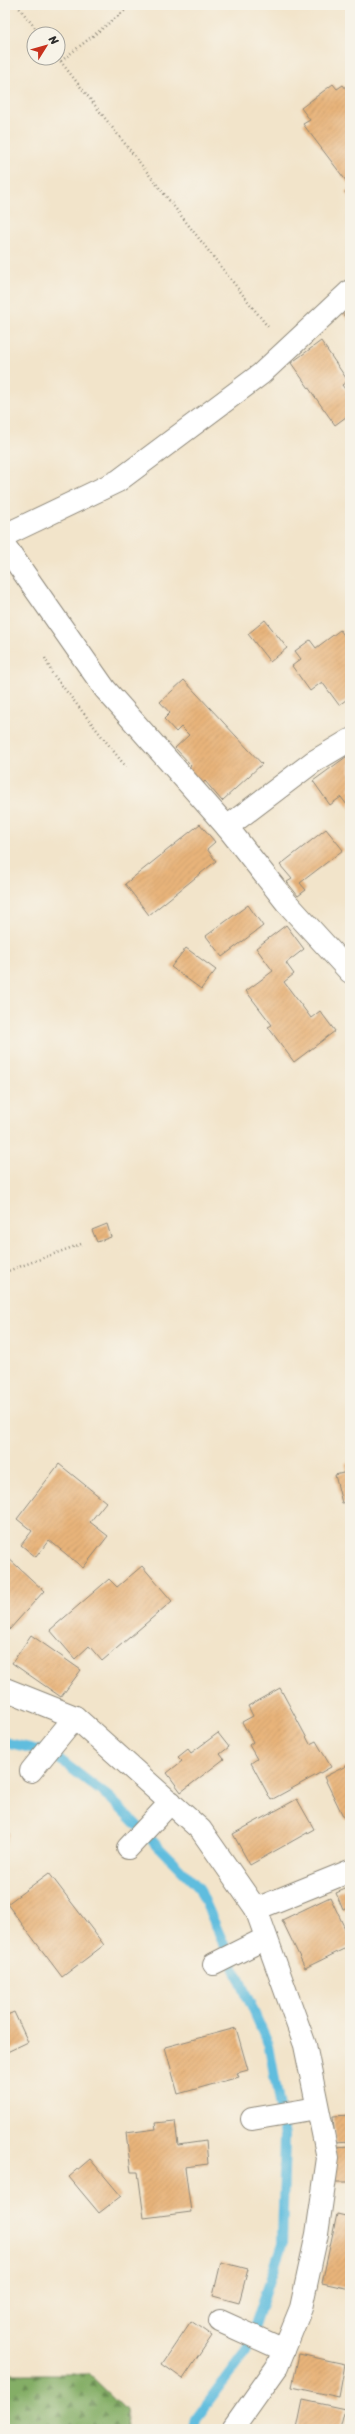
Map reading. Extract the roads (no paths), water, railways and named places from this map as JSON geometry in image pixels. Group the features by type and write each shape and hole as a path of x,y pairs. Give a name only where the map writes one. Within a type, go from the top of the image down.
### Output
{"street":[{"path":"5,535 118,481 261,374 350,291"},
{"path":"5,546 104,689 227,828 286,902 350,972"},
{"path":"227,828 313,762 350,740"},
{"path":"5,1689 69,1725 165,1808 201,1830 256,1909 258,1942 305,2045 311,2109 328,2158 317,2234 301,2308 278,2348 276,2367 233,2429"},
{"path":"31,1771 69,1725"},
{"path":"128,1848 165,1808"},
{"path":"256,1909 350,1871"},
{"path":"214,1964 258,1942"},
{"path":"255,2119 311,2109"},
{"path":"225,2324 278,2348"}],"waterway":[{"path":"5,1742 51,1753 110,1798 199,1888 269,2046 285,2136 282,2244 246,2352 196,2419 194,2429"}]}
